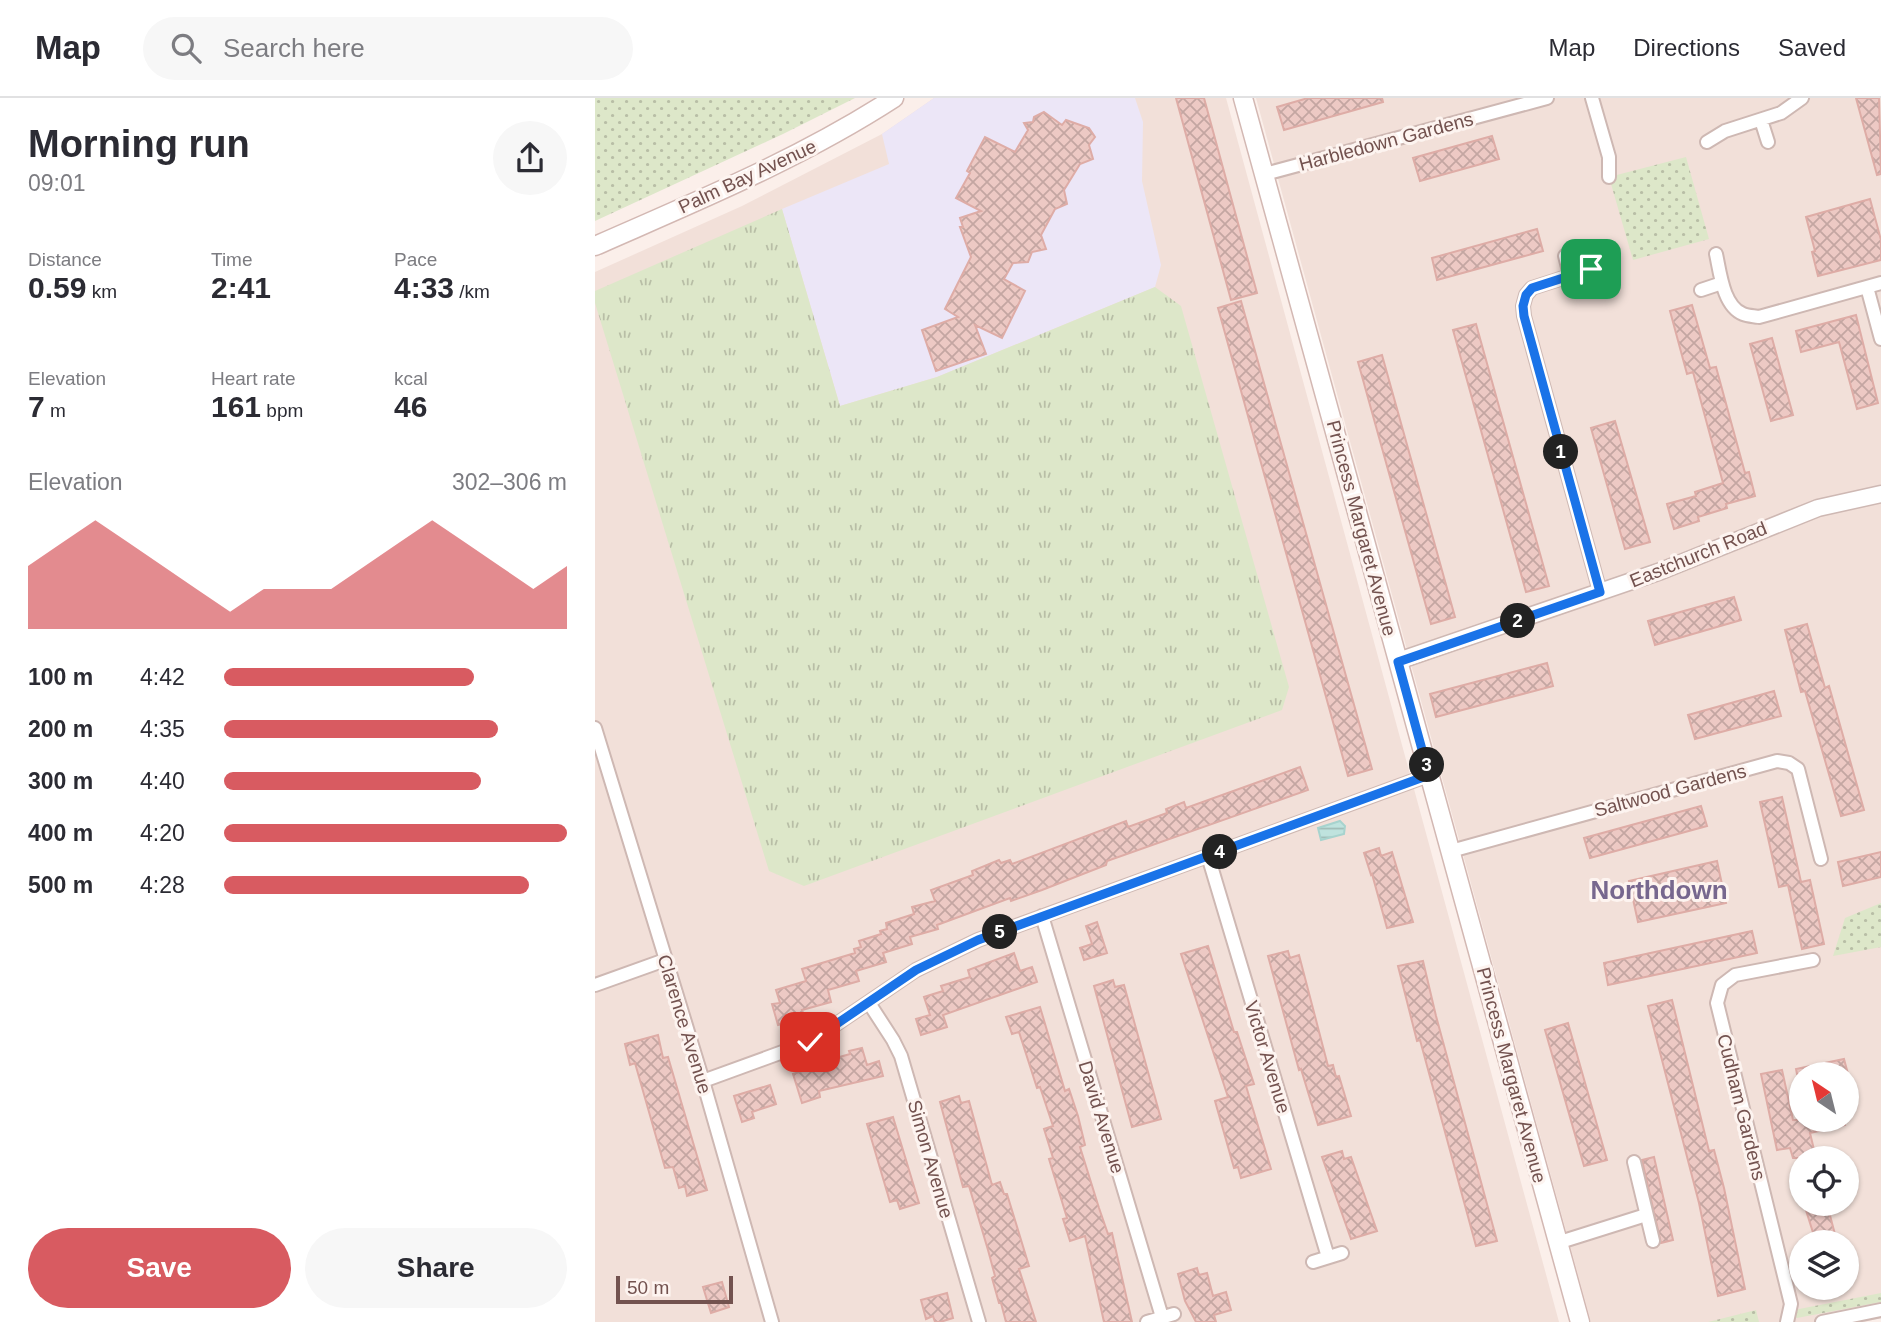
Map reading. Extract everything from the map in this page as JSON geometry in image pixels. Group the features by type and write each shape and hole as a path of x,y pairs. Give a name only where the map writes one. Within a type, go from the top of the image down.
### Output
{"main road":[{"name":"Palm Bay Avenue","path":"595,246 779,163 839,132 894,98"},
{"name":"Princess Margaret Avenue","path":"1243,98 1580,1322"}],"street":[{"name":"Harbledown Gardens","path":"1265,174 1547,98"},
{"path":"1592,98 1609,157 1609,177"},
{"path":"1707,142 1725,131 1781,113 1802,98"},
{"path":"1761,120 1768,142"},
{"path":"1716,254 1722,283 1734,308 1743,314 1759,317 1881,283"},
{"path":"1565,256 1570,275"},
{"path":"1591,269 1532,288 1526,295 1523,306 1537,367 1600,592"},
{"path":"1700,290 1722,283"},
{"path":"1867,287 1881,339"},
{"name":"Eastchurch Road","path":"1398,662 1661,571 1807,512 1881,494"},
{"name":"Clarence Avenue","path":"595,728 703,1081 772,1322"},
{"name":"Saltwood Gardens","path":"1451,851 1777,761 1789,763 1798,769 1821,859"},
{"path":"703,1081 810,1042 916,970 950,952 1429,775"},
{"name":"Victor Avenue","path":"1207,856 1328,1257"},
{"name":"David Avenue","path":"1042,916 1168,1315 1147,1322"},
{"path":"595,985 665,960"},
{"name":"Cudham Gardens","path":"1787,1322 1791,1304 1717,1003 1722,985 1735,975 1812,960"},
{"name":"Simon Avenue","path":"869,1003 901,1056 979,1322"},
{"path":"1634,1162 1653,1241"},
{"path":"1557,1243 1646,1215"},
{"path":"1313,1262 1342,1253"},
{"path":"1822,1322 1881,1310"}],"shaded area":[{"path":"934,98 1226,98 1559,1322 595,1322 595,272 742,206 882,134"},
{"path":"934,98 1135,98 1143,122 1142,181 1161,265 1155,287 937,377 840,406 782,209 889,164 882,134"},
{"path":"1256,98 1881,98 1881,1318 1864,1322 1591,1322"}],"green space":[{"path":"595,98 855,98 595,221"},
{"path":"1686,157 1709,239 1633,260 1609,177"},
{"path":"782,209 840,406 937,377 1155,287 1181,306 1289,687 1282,710 804,886 769,871 595,303 595,291"},
{"path":"1881,903 1881,947 1833,956 1845,918"},
{"path":"1881,1293 1881,1302 1797,1318 1793,1316 1794,1310 1845,1300 1859,1300 1859,1297"},
{"path":"1756,1310 1759,1322 1708,1322"}],"water":[{"path":"1340,821 1345,826 1344,834 1321,840 1318,828"}],"building":[{"path":"1176,98 1204,98 1257,293 1231,300"},
{"path":"1308,98 1382,98 1383,102 1284,130 1277,107"},
{"path":"1856,98 1879,98 1881,174 1877,175"},
{"path":"1044,112 1062,125 1066,120 1089,128 1095,137 1089,145 1093,159 1080,164 1064,190 1067,204 1055,209 1041,235 1046,249 1032,252 1028,262 1013,263 1004,279 1025,291 1002,338 975,325 986,354 936,371 922,330 958,317 945,309 971,257 960,227 963,227 960,218 981,211 956,198 970,173 967,171 985,137 1015,152 1028,130 1024,123 1033,122 1034,117"},
{"path":"1492,136 1499,159 1420,181 1413,158"},
{"path":"1870,199 1881,240 1881,260 1818,276 1806,217"},
{"path":"1537,229 1543,251 1437,280 1432,258"},
{"path":"1241,301 1372,769 1348,776 1218,308"},
{"path":"1692,305 1710,368 1716,367 1745,473 1749,472 1755,496 1726,504 1727,508 1698,517 1699,521 1674,529 1667,504 1696,496 1695,492 1723,483 1693,372 1687,374 1670,311"},
{"path":"1856,315 1878,403 1857,409 1839,342 1801,352 1796,331"},
{"path":"1476,324 1549,586 1526,592 1453,330"},
{"path":"1772,338 1793,415 1771,421 1750,344"},
{"path":"1382,355 1455,617 1431,624 1358,362"},
{"path":"1615,421 1650,542 1625,549 1591,428"},
{"path":"1734,597 1741,620 1655,645 1648,621"},
{"path":"1807,624 1825,688 1829,686 1864,810 1841,816 1805,691 1801,692 1785,630"},
{"path":"1547,663 1553,686 1436,717 1430,694"},
{"path":"1774,691 1781,716 1695,739 1688,715"},
{"path":"1300,767 1308,790 1107,861 1106,865 1042,890 1011,901 1010,898 937,925 938,929 910,937 912,944 883,953 886,962 856,971 859,981 828,990 831,1002 802,1010 805,1018 778,1025 772,1004 780,1003 776,990 806,981 802,969 855,953 854,949 861,947 859,941 881,934 880,931 887,929 886,923 914,914 912,907 935,901 931,890 973,875 972,871 999,860 1001,863 1010,860 1012,864 1126,821 1128,827 1167,813 1166,809 1184,802 1186,808"},
{"path":"1782,797 1801,882 1810,880 1824,944 1802,949 1788,885 1779,887 1760,802"},
{"path":"1701,806 1707,826 1590,858 1584,838"},
{"path":"1379,848 1381,856 1392,852 1413,922 1387,928 1364,853"},
{"path":"1881,852 1881,877 1843,886 1838,862"},
{"path":"1717,861 1726,903 1638,922 1629,881"},
{"path":"1097,922 1107,953 1084,960 1080,948 1092,944 1086,926"},
{"path":"1752,931 1757,953 1608,985 1604,963"},
{"path":"1208,946 1234,1032 1237,1032 1254,1084 1246,1086 1271,1169 1241,1178 1238,1167 1234,1168 1215,1101 1228,1097 1181,954"},
{"path":"1288,951 1290,958 1299,955 1328,1066 1333,1065 1336,1077 1339,1076 1351,1116 1318,1125 1301,1069 1299,1070 1268,956"},
{"path":"1014,953 1020,971 1032,967 1037,982 943,1015 947,1027 921,1035 916,1019 930,1015 924,997 943,991 941,986 970,977 968,970"},
{"path":"1423,961 1497,1241 1476,1246 1398,966"},
{"path":"1113,980 1115,987 1124,985 1161,1119 1132,1127 1094,986"},
{"path":"1672,1000 1709,1151 1714,1150 1724,1188 1745,1289 1718,1296 1699,1203 1648,1006"},
{"path":"1040,1007 1065,1091 1069,1089 1078,1116 1085,1145 1080,1147 1108,1234 1112,1233 1132,1322 1104,1322 1085,1236 1070,1241 1063,1219 1067,1218 1049,1159 1053,1158 1044,1129 1053,1126 1040,1087 1037,1088 1019,1032 1012,1034 1006,1017"},
{"path":"1568,1023 1607,1160 1584,1166 1545,1030"},
{"path":"658,1035 663,1058 668,1057 707,1190 687,1196 685,1186 679,1188 673,1167 665,1168 635,1063 630,1065 625,1044"},
{"path":"862,1048 867,1065 879,1061 883,1076 819,1091 820,1097 802,1103 793,1074"},
{"path":"1782,1070 1789,1102 1789,1132 1814,1132 1810,1133 1813,1146 1789,1146 1777,1150 1761,1074"},
{"path":"770,1085 776,1104 752,1112 754,1118 742,1122 734,1096"},
{"path":"959,1096 961,1103 969,1101 992,1185 1000,1182 1004,1194 1007,1194 1029,1266 1019,1269 1036,1322 1006,1322 999,1303 988,1250 969,1186 963,1187 940,1102"},
{"path":"893,1117 919,1203 900,1209 897,1200 890,1202 867,1124"},
{"path":"1342,1151 1344,1159 1351,1157 1377,1231 1351,1239 1322,1157"},
{"path":"1654,1157 1673,1240 1661,1243 1642,1160"},
{"path":"1808,1216 1830,1216 1834,1230 1812,1230"},
{"path":"1197,1268 1199,1275 1207,1273 1213,1296 1226,1292 1231,1310 1214,1315 1216,1322 1196,1322 1185,1301 1178,1274"},
{"path":"722,1282 729,1307 711,1313 703,1287"},
{"path":"947,1293 953,1318 940,1322 935,1322 933,1316 926,1319 921,1300"}],"district":[{"name":"Northdown","path":"1659,890"}],"route":[{"path":"810,1042 916,970 950,952 1429,775 1398,662 1600,592 1537,367 1523,306 1526,295 1532,288 1591,269"}]}
